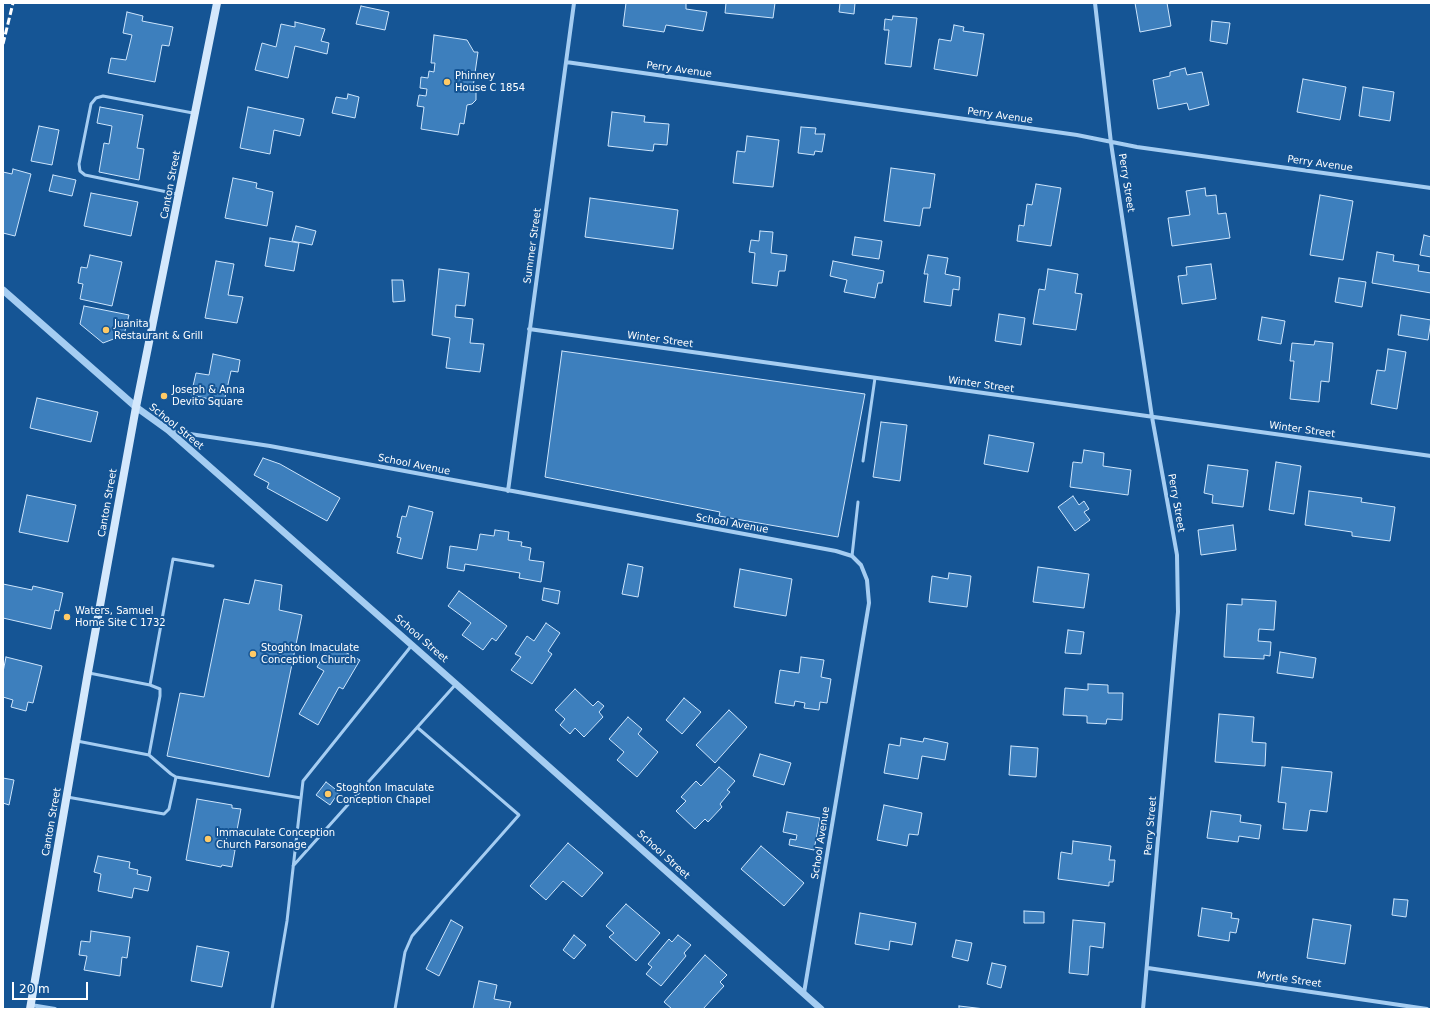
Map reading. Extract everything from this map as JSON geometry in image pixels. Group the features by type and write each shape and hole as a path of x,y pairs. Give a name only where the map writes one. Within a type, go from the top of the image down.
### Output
{"main road":[{"name":"Canton Street","path":"30,1007 136,407 217,3"}],"street":[{"name":"Summer Street","path":"508,491 574,3"},
{"name":"Perry Street","path":"1095,3 1111,143 1152,417 1177,555 1178,612 1148,968 1143,1009"},
{"name":"Perry Avenue","path":"566,62 1076,135 1111,143 1431,188"},
{"name":"School Street","path":"3,290 136,407 168,430 821,1009"},
{"name":"Winter Street","path":"529,330 1431,456"},
{"name":"School Avenue","path":"168,430 270,446 836,551 852,556 861,564 867,580 869,603 804,994"},
{"name":"Myrtle Street","path":"1148,968 1427,1009"},
{"path":"30,1007 55,1009"}],"lane":[{"path":"179,194 82,173 79,168 91,104 96,98 103,96 195,113"},
{"path":"863,461 875,378"},
{"path":"852,556 858,502"},
{"path":"150,685 173,559 213,566"},
{"path":"272,1009 287,921 303,781 412,645"},
{"path":"88,672 150,685 160,689 149,755"},
{"path":"293,866 456,684"},
{"path":"395,1009 405,952 412,936 519,815 418,728"},
{"path":"77,741 149,755 176,777 301,798"},
{"path":"67,797 164,814 169,809 176,777"}],"building":[{"path":"626,3 686,3 686,9 707,12 703,31 666,25 664,32 623,26"},
{"path":"726,3 775,3 773,18 725,13"},
{"path":"840,3 855,3 854,14 839,12"},
{"path":"1135,3 1167,3 1171,26 1140,32"},
{"path":"361,6 389,12 385,30 356,24"},
{"path":"127,12 143,16 142,21 173,27 169,46 162,45 155,82 108,73 111,58 126,60 132,35 123,33"},
{"path":"893,16 917,18 911,67 885,64 889,30 884,30 885,19 892,20"},
{"path":"1212,21 1230,23 1227,44 1210,41"},
{"path":"295,22 325,29 321,41 329,43 327,54 295,46 288,78 255,70 262,43 276,47 281,24 295,27"},
{"path":"954,25 964,27 963,31 984,34 977,76 934,69 939,39 951,41"},
{"name":"Phinney House C 1854","path":"434,35 467,40 474,52 478,52 472,87 476,92 476,100 472,104 467,105 464,124 460,123 458,135 421,129 424,107 417,106 419,95 426,96 427,89 420,88 421,77 428,78 429,71 434,72 435,63 431,63"},
{"path":"1185,68 1187,75 1202,72 1209,105 1189,110 1187,103 1158,109 1153,80 1170,76 1170,72"},
{"path":"1303,79 1346,87 1340,120 1297,112"},
{"path":"1363,87 1394,92 1390,121 1359,116"},
{"path":"348,94 359,97 355,118 332,113 336,97 347,99"},
{"path":"100,107 143,115 137,148 144,149 139,180 99,172 104,143 109,144 112,126 97,123"},
{"path":"248,107 304,119 300,136 274,130 270,154 240,148"},
{"path":"612,112 645,116 644,122 669,124 667,145 654,144 653,151 608,146"},
{"path":"39,126 59,130 52,165 31,161"},
{"path":"801,127 816,128 815,134 825,134 822,152 815,151 814,155 798,153"},
{"path":"747,136 779,140 773,187 733,183 737,151 745,152"},
{"path":"891,168 935,174 930,208 923,208 920,226 884,221"},
{"path":"13,169 31,174 15,236 3,233 3,172 12,174"},
{"path":"53,175 76,180 72,196 49,191"},
{"path":"233,178 257,183 256,188 273,192 267,226 225,218"},
{"path":"1036,184 1061,188 1051,246 1017,241 1019,225 1024,226 1027,204 1032,205"},
{"path":"1205,188 1206,196 1216,195 1218,214 1226,213 1230,238 1172,246 1168,218 1190,215 1186,191"},
{"path":"91,193 138,202 131,236 84,226"},
{"path":"1320,195 1353,201 1343,260 1310,255"},
{"path":"590,198 678,210 673,249 585,237"},
{"path":"296,226 316,231 312,245 292,241"},
{"path":"760,231 773,232 771,253 787,255 785,271 779,271 777,286 752,283 755,253 749,252 751,240 759,241"},
{"path":"1424,235 1431,237 1431,257 1420,255"},
{"path":"855,237 882,241 879,259 852,255"},
{"path":"270,238 299,243 294,271 265,266"},
{"path":"1377,252 1394,255 1393,261 1419,265 1418,271 1431,273 1431,293 1372,283"},
{"path":"90,255 122,262 112,306 80,299 83,284 78,283 81,267 87,268"},
{"path":"928,255 948,258 945,274 960,277 959,290 953,289 951,306 924,302 928,274 924,274"},
{"path":"216,261 234,264 228,295 243,297 237,323 205,318"},
{"path":"833,261 884,271 882,283 878,283 875,298 844,292 847,280 830,276"},
{"path":"1211,264 1216,299 1182,304 1178,276 1187,275 1186,267"},
{"path":"439,269 469,273 465,306 456,305 455,317 473,319 470,343 484,344 480,372 446,368 450,338 432,335"},
{"path":"1048,269 1078,274 1075,293 1082,294 1076,330 1033,324 1039,289 1045,290"},
{"path":"1339,278 1366,282 1362,307 1335,302"},
{"path":"392,280 403,280 405,301 393,302"},
{"name":"Juanita Restaurant & Grill","path":"84,306 129,315 124,335 103,343 80,324"},
{"path":"999,314 1025,318 1021,345 995,341"},
{"path":"1401,315 1431,320 1428,340 1398,335"},
{"path":"1262,317 1285,321 1281,344 1258,340"},
{"path":"1315,341 1333,343 1329,382 1321,381 1319,402 1290,399 1294,361 1290,361 1292,343 1314,345"},
{"path":"1388,349 1406,352 1397,409 1371,404 1377,370 1385,371"},
{"path":"562,351 865,394 838,537 719,516 720,512 545,477"},
{"path":"213,354 240,360 238,372 231,371 224,402 191,395 196,373 209,375"},
{"path":"37,398 98,412 91,442 30,428"},
{"path":"881,422 907,425 900,481 873,477"},
{"path":"989,435 1034,443 1028,472 984,464"},
{"path":"1084,450 1104,453 1103,466 1131,470 1128,495 1070,487 1073,462 1082,463"},
{"path":"263,458 280,464 340,498 327,521 267,488 269,483 254,475"},
{"path":"1276,462 1301,466 1294,514 1269,510"},
{"path":"1208,465 1248,470 1243,507 1212,503 1213,495 1204,493"},
{"path":"1309,491 1362,498 1361,502 1395,507 1390,541 1352,536 1352,532 1305,525"},
{"path":"27,495 76,505 68,542 19,532"},
{"path":"1073,496 1079,505 1084,501 1089,509 1084,512 1090,520 1075,531 1058,507"},
{"path":"409,506 433,512 422,559 397,553 401,538 397,537 402,516 406,517"},
{"path":"1233,525 1236,550 1201,555 1198,530"},
{"path":"495,530 509,532 508,540 522,542 521,546 531,548 529,560 544,562 541,582 519,578 520,573 465,564 464,571 447,568 450,546 477,550 480,534 494,536"},
{"path":"628,564 643,567 638,597 622,594"},
{"path":"1038,567 1089,574 1084,608 1033,602"},
{"path":"740,569 792,579 786,616 734,607"},
{"path":"949,573 971,576 967,607 929,602 932,576 948,579"},
{"name":"Stoghton Imaculate Conception Church","path":"255,580 282,585 279,610 302,615 269,777 167,756 180,693 204,697 224,599 249,604"},
{"path":"3,584 32,590 33,586 63,593 59,611 55,610 51,629 3,618"},
{"path":"544,588 560,591 558,604 542,600"},
{"path":"459,591 507,626 496,641 492,638 483,650 462,635 471,623 448,606"},
{"path":"1242,599 1276,601 1274,630 1259,629 1258,641 1271,642 1270,656 1264,655 1264,659 1224,657 1227,604 1242,605"},
{"path":"546,623 560,633 548,651 552,654 532,684 511,670 521,657 515,654 527,636 534,641"},
{"path":"1068,630 1084,632 1081,654 1065,653"},
{"path":"330,644 360,660 343,689 339,687 318,725 299,714 324,671 317,667"},
{"path":"1280,652 1316,658 1313,678 1277,673"},
{"path":"6,657 42,666 33,703 28,702 26,711 11,707 13,700 3,697 3,672"},
{"path":"801,657 824,660 821,677 831,679 827,703 820,702 819,710 804,708 805,703 795,701 794,706 775,703 780,670 799,673"},
{"path":"1088,684 1108,685 1108,693 1123,693 1122,720 1107,719 1106,724 1087,723 1087,716 1063,715 1065,688 1088,690"},
{"path":"575,689 593,706 598,701 604,706 599,712 603,717 584,737 575,728 570,734 560,725 565,719 555,710"},
{"path":"684,698 701,712 682,734 666,720"},
{"path":"729,710 747,727 715,763 696,745"},
{"path":"1219,714 1254,717 1252,742 1266,743 1265,766 1215,762"},
{"path":"628,717 642,729 638,734 658,752 637,777 617,760 624,752 609,739"},
{"path":"901,738 923,742 924,738 948,743 945,760 922,756 918,779 884,773 889,744 900,746"},
{"path":"1011,746 1038,748 1036,777 1009,775"},
{"path":"760,754 791,763 784,785 753,776"},
{"path":"719,767 735,781 727,790 730,792 720,804 722,807 708,822 705,819 695,829 676,811 686,801 681,797 696,781 701,786"},
{"path":"1282,767 1332,772 1327,812 1310,810 1307,831 1283,829 1286,803 1278,802"},
{"path":"3,778 14,780 9,805 3,803"},
{"name":"Stoghton Imaculate Conception Chapel","path":"326,782 339,792 330,805 316,795"},
{"name":"Immaculate Conception Church Parsonage","path":"197,799 232,805 232,808 241,809 237,830 228,829 225,848 235,850 232,867 222,865 221,867 186,860"},
{"path":"884,805 922,813 918,835 909,834 907,846 877,840"},
{"path":"1211,811 1241,815 1240,822 1261,825 1259,839 1239,836 1238,842 1207,838"},
{"path":"787,812 820,818 814,850 789,845 790,839 796,840 797,835 783,832"},
{"path":"1073,841 1111,846 1109,860 1115,860 1113,882 1109,882 1109,886 1058,879 1061,852 1072,854"},
{"path":"568,843 603,873 582,897 563,881 546,900 530,886"},
{"path":"761,846 804,883 784,906 741,869"},
{"path":"98,856 130,862 129,868 138,870 137,874 151,877 148,891 134,888 132,898 98,891 101,874 94,872"},
{"path":"1394,899 1408,900 1406,917 1392,915"},
{"path":"626,904 660,933 636,961 609,937 614,933 606,926"},
{"path":"1202,908 1232,913 1231,918 1239,919 1236,933 1230,932 1229,941 1198,936"},
{"path":"1024,911 1044,912 1044,923 1024,923"},
{"path":"860,913 916,923 912,945 890,941 889,950 855,944"},
{"path":"1313,919 1351,925 1345,964 1307,958"},
{"path":"451,920 463,927 439,976 426,969"},
{"path":"1073,920 1105,923 1103,948 1090,946 1088,975 1069,973"},
{"path":"91,931 130,937 127,958 122,957 120,976 84,970 87,956 79,955 81,941 90,942"},
{"path":"574,935 586,945 574,959 563,950"},
{"path":"678,935 691,945 684,953 686,956 661,986 646,974 652,967 648,964 669,939 672,942"},
{"path":"956,940 972,943 968,961 952,957"},
{"path":"197,946 229,952 222,987 191,981"},
{"path":"705,955 727,975 720,982 724,986 703,1009 672,1009 664,1002"},
{"path":"992,963 1006,966 1001,988 987,984"},
{"path":"479,981 497,985 494,999 511,1002 509,1009 473,1009"},
{"path":"959,1006 985,1009 959,1009"}],"railway":[{"path":"3,44 13,3"}],"place":[{"name":"Phinney House C 1854","path":"447,82"},
{"name":"Juanita Restaurant & Grill","path":"106,330"},
{"name":"Joseph & Anna Devito Square","path":"164,396"},
{"name":"Waters, Samuel Home Site C 1732","path":"67,617"},
{"name":"Stoghton Imaculate Conception Church","path":"253,654"},
{"name":"Stoghton Imaculate Conception Chapel","path":"328,794"},
{"name":"Immaculate Conception Church Parsonage","path":"208,839"}]}
